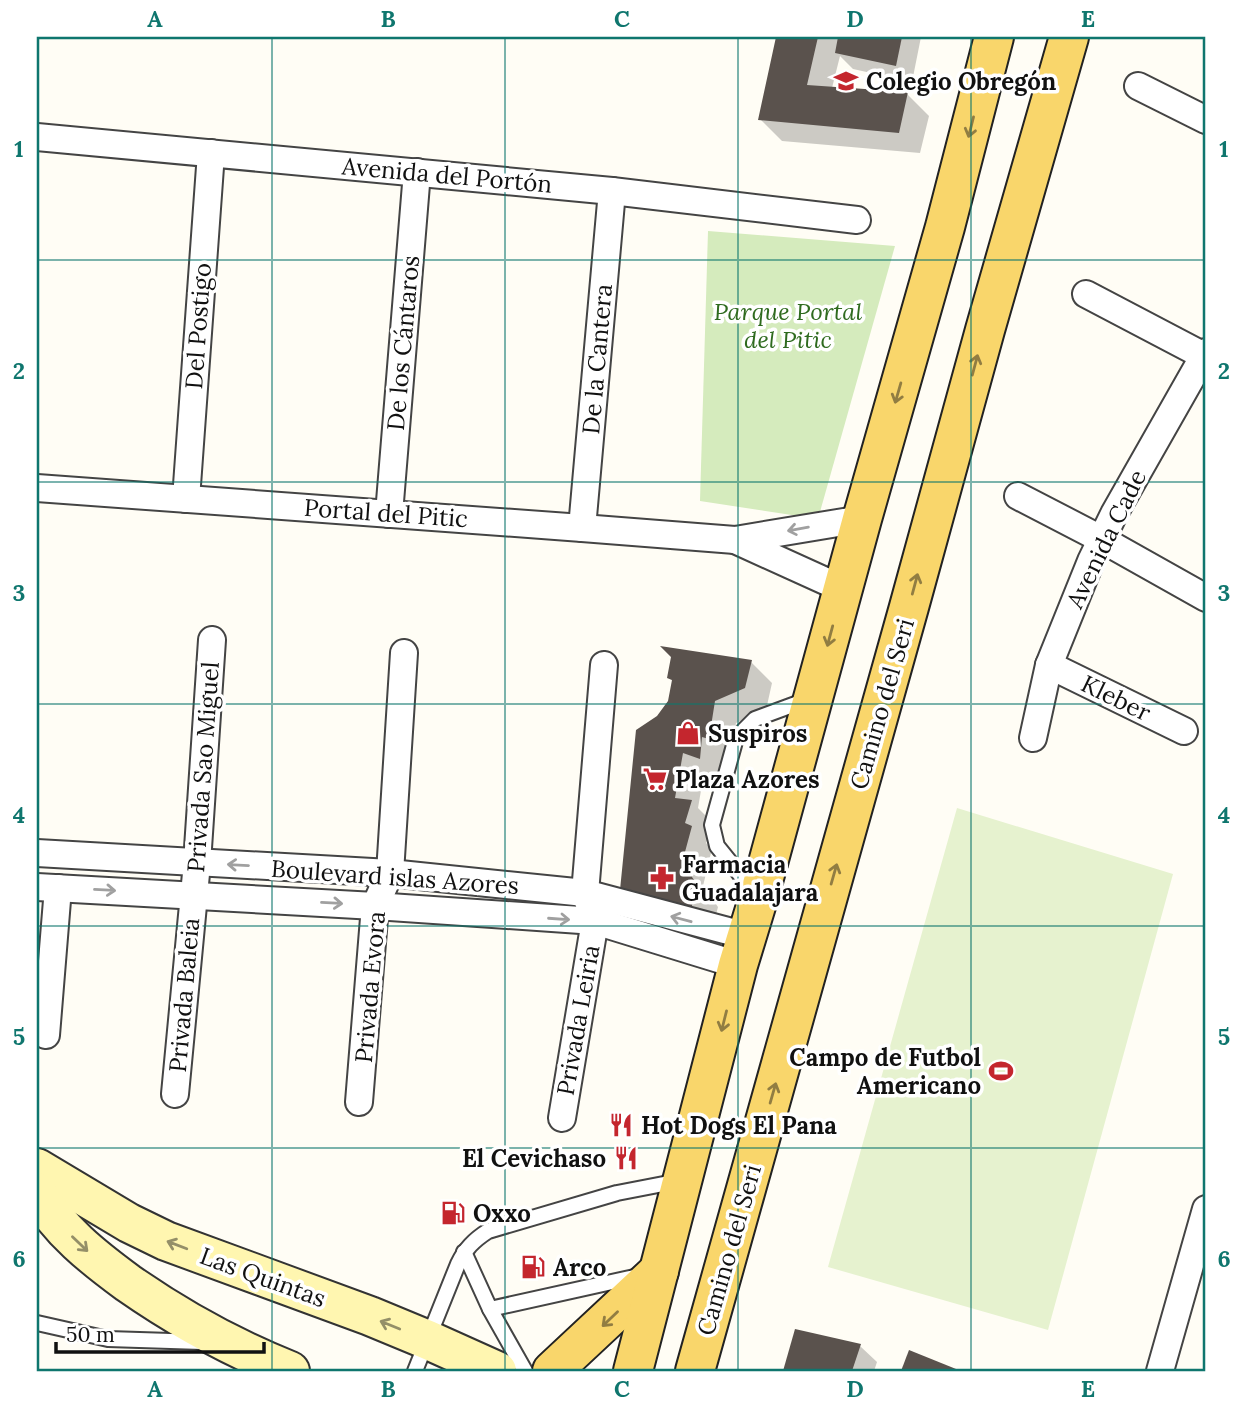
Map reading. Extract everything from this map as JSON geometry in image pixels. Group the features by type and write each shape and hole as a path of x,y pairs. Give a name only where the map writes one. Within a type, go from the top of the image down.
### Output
{"main road":[{"path":"633,1371 742,951 945,228 994,37"},
{"name":"Camino del Seri","path":"695,1371 1069,37"},
{"path":"552,1371 659,1271"},
{"path":"709,1323 720,1371"}],"street":[{"path":"1138,86 1206,120"},
{"name":"Avenida del Portón","path":"37,137 612,191 858,220"},
{"name":"Del Postigo","path":"186,499 211,153"},
{"name":"De los Cántaros","path":"389,513 417,172"},
{"name":"De la Cantera","path":"582,528 612,191"},
{"path":"1086,294 1206,355"},
{"name":"Avenida Cade","path":"1033,738 1049,666 1101,539 1206,355"},
{"name":"Portal del Pitic","path":"37,488 734,540 862,519"},
{"path":"1018,496 1206,598"},
{"name":"Portal del Pitic","path":"734,540 843,589"},
{"name":"Privada Sao Miguel","path":"193,895 212,640"},
{"path":"390,873 404,653"},
{"path":"595,921 585,893 604,665"},
{"name":"Kleber","path":"1049,666 1184,731"},
{"name":"Boulevard islas Azores","path":"37,853 390,873 585,893 742,951"},
{"name":"Privada Evora","path":"359,1102 375,906 390,873"},
{"path":"46,1035 47,887"},
{"name":"Boulevard islas Azores","path":"47,887 595,921 742,951"},
{"name":"Privada Baleia","path":"175,1094 193,895"},
{"name":"Privada Leiria","path":"562,1118 595,921"},
{"name":"Las Quintas","path":"37,1168 129,1223 166,1241 370,1316 421,1356 497,1371"},
{"path":"37,1192 45,1207 96,1259 165,1309 225,1343 290,1371"},
{"path":"1160,1371 1206,1209"}],"lane":[{"path":"759,896 717,846 712,825 736,738 755,719 813,698"},
{"path":"421,1356 464,1252 477,1238 488,1231 617,1193 683,1181"},
{"path":"464,1252 490,1309 525,1371"},
{"path":"490,1309 659,1271"},
{"path":"37,1323 108,1339 225,1343"}],"green space":[{"name":"Parque Portal del Pitic","path":"708,231 895,246 818,519 700,501"},
{"name":"Campo de Futbol Americano","path":"957,808 1173,874 1048,1330 828,1267"}],"building":[{"path":"776,37 818,37 807,85 908,92 899,133 758,120"},
{"path":"838,37 902,37 896,66 835,53"},
{"name":"Plaza Azores","path":"660,646 752,660 745,688 715,701 709,739 702,737 700,759 683,753 675,798 692,800 685,823 692,826 682,863 697,884 691,910 620,890 636,730 657,716 668,701 672,680 667,678 671,657"},
{"path":"795,1329 861,1344 852,1371 783,1371"},
{"path":"909,1350 961,1371 901,1371"}],"place":[{"name":"Colegio Obregón","path":"846,81"},
{"name":"Suspiros","path":"688,733"},
{"name":"Plaza Azores","path":"655,779"},
{"name":"Farmacia Guadalajara","path":"662,878"},
{"name":"Campo de Futbol Americano","path":"1001,1071"},
{"name":"Hot Dogs El Pana","path":"621,1125"},
{"name":"El Cevichaso","path":"626,1158"},
{"name":"Oxxo","path":"453,1213"},
{"name":"Arco","path":"533,1267"}]}
